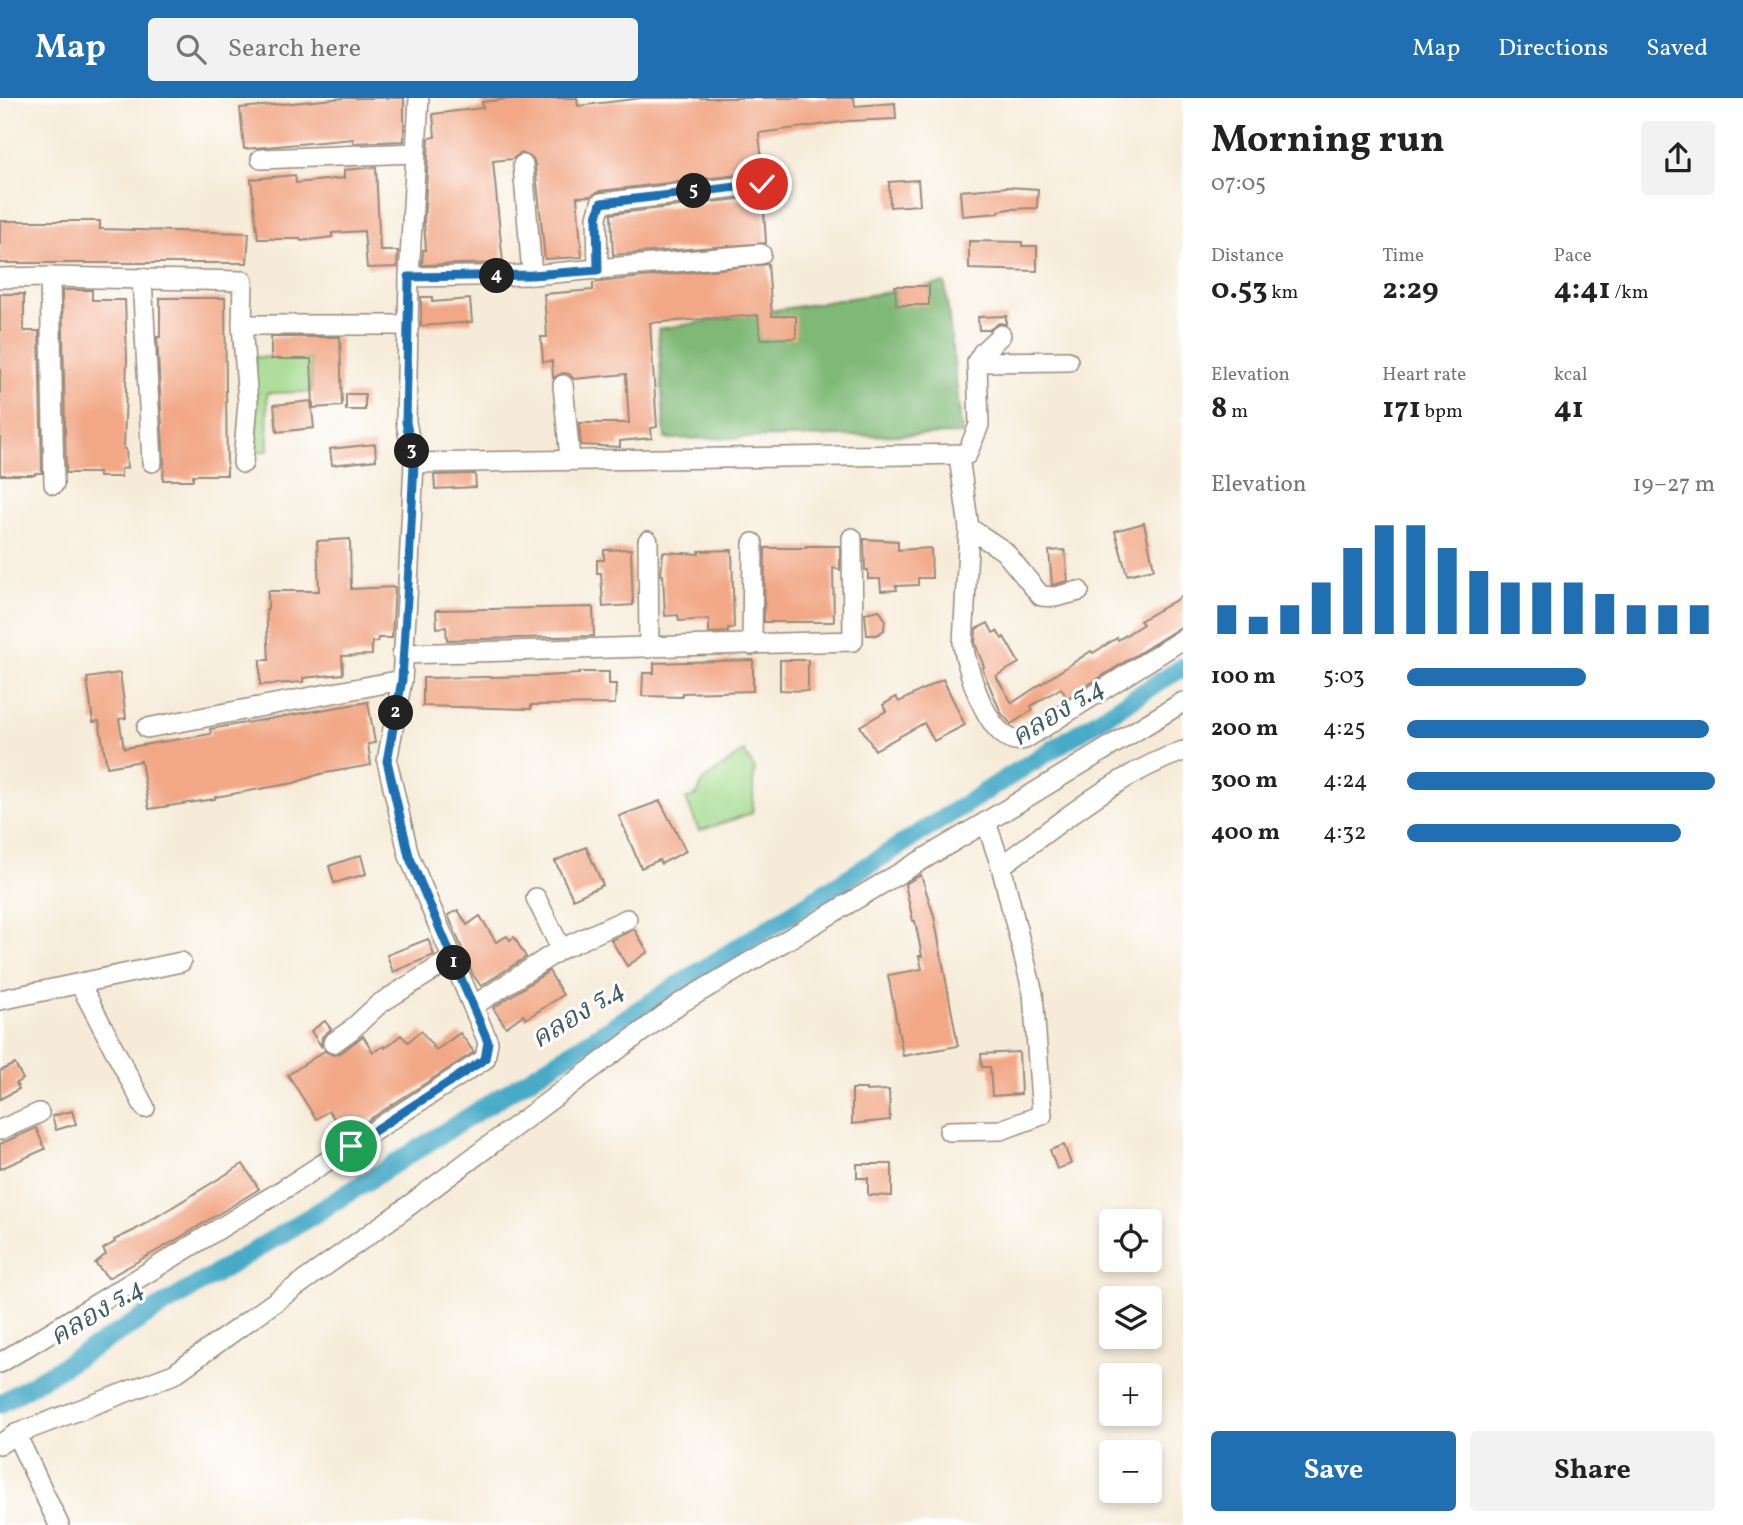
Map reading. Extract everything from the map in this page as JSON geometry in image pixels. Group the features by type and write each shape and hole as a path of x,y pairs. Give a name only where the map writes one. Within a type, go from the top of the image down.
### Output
{"street":[{"path":"0,1363 284,1189 485,1059 488,1042 409,856 387,761 402,680 414,463 406,422 409,277 419,98"},
{"path":"261,159 415,153"},
{"path":"523,165 532,275"},
{"path":"598,270 597,217 601,203 762,184"},
{"path":"409,277 532,275 761,254"},
{"path":"50,277 54,484"},
{"path":"0,278 243,281 242,325 248,402 243,463"},
{"path":"142,278 152,462"},
{"path":"242,325 409,325"},
{"path":"967,454 979,425 977,362 982,352 1001,335"},
{"path":"977,362 1068,361"},
{"path":"563,385 570,459"},
{"path":"967,454 962,454 960,464 969,528 963,644 965,661 995,728 1005,738 1016,741 1025,739 1183,639"},
{"path":"414,463 967,454"},
{"path":"969,528 1004,551 1041,596 1055,597 1079,591"},
{"path":"402,654 853,641 852,538"},
{"path":"648,541 649,648"},
{"path":"752,645 753,543"},
{"path":"147,728 402,680"},
{"path":"59,1525 8,1439 174,1374 399,1213 679,1004 1183,702"},
{"path":"1001,866 1118,781 1159,759 1183,751"},
{"path":"949,1131 1001,1130 1042,1115 1033,993 1001,866 986,822"},
{"path":"536,898 561,949"},
{"path":"473,1006 561,949 627,919"},
{"path":"333,1043 379,1004 453,958"},
{"path":"0,1000 181,962"},
{"path":"80,984 145,1108"},
{"path":"0,1130 39,1113"}],"green space":[{"path":"945,283 962,434 665,439 658,329"},
{"path":"255,357 311,359 311,392 267,393 268,451 256,451"},
{"path":"744,751 755,770 752,813 699,831 686,799 697,795 703,781"}],"building":[{"path":"344,98 404,98 404,141 353,143 353,139 244,149 240,108"},
{"path":"518,98 577,98 578,106 642,98 854,98 855,106 895,103 896,119 849,121 759,133 763,172 600,191 591,196 577,197 582,257 545,259 533,158 521,153 512,159 493,161 503,263 422,265 423,250 426,250 424,222 429,138 435,137 433,114 483,108 482,102"},
{"path":"376,167 380,251 398,251 397,267 367,268 364,231 332,233 332,237 301,241 258,239 251,179 295,175 296,183 344,178 344,170"},
{"path":"918,180 920,205 890,207 889,182"},
{"path":"1007,187 1038,189 1037,208 962,216 960,191"},
{"path":"763,196 766,243 613,255 611,214"},
{"path":"0,221 100,221 100,229 249,233 247,263 0,263"},
{"path":"969,241 1022,242 1022,246 1037,246 1037,271 969,269"},
{"path":"768,264 772,316 796,316 796,338 760,339 758,315 650,323 657,427 651,428 652,438 620,441 620,447 581,445 579,423 629,423 626,374 574,379 563,373 553,378 552,361 543,362 541,337 547,337 544,294 593,290 593,283 615,280"},
{"path":"895,286 929,286 929,305 896,305"},
{"path":"62,290 92,290 92,300 125,300 127,359 124,449 127,468 121,469 121,477 99,477 99,473 66,473"},
{"path":"0,294 24,294 24,331 39,331 42,473 35,475 0,475"},
{"path":"421,297 432,297 432,302 470,299 472,322 421,326"},
{"path":"160,298 225,298 227,475 193,475 193,480 163,480 157,337 160,337"},
{"path":"1006,316 1006,324 999,323 989,330 979,330 978,317"},
{"path":"271,337 340,337 342,406 313,408 311,359 271,359"},
{"path":"346,394 365,394 365,410 346,410"},
{"path":"311,401 314,428 277,432 274,405"},
{"path":"375,444 376,460 332,465 330,449"},
{"path":"475,474 476,487 435,489 434,475"},
{"path":"1144,523 1154,569 1127,575 1115,531"},
{"path":"350,539 351,589 395,587 392,638 378,638 378,641 372,642 372,655 342,656 343,674 303,678 303,682 260,685 260,660 269,660 266,609 268,591 319,591 317,541"},
{"path":"864,539 898,541 898,550 931,548 932,578 918,578 918,585 896,586 897,590 881,591 880,579 868,579 868,570 865,570"},
{"path":"840,546 840,570 833,568 834,622 764,622 765,548"},
{"path":"631,549 633,605 603,607 601,573 597,573 597,560 604,560 604,550"},
{"path":"732,550 734,628 728,628 728,632 709,633 709,619 679,621 678,615 665,616 661,575 663,552 699,554 699,551"},
{"path":"1065,550 1068,581 1052,585 1049,551"},
{"path":"1183,596 1183,625 1179,628 1067,698 1061,688 1031,706 1033,710 1011,724 1001,713 982,668 984,667 975,643 976,629 988,623 993,633 997,631 1002,639 1004,637 1019,663 996,676 1012,703 1091,651 1093,653 1117,638 1118,640 1143,624 1140,621"},
{"path":"593,607 594,636 447,640 446,627 437,628 436,610"},
{"path":"879,610 885,619 884,630 877,635 867,635 865,613"},
{"path":"753,660 753,691 682,693 682,697 642,696 643,673 654,673 654,663"},
{"path":"780,660 808,660 808,691 780,690"},
{"path":"609,672 609,684 616,684 615,704 531,705 531,709 423,706 423,678 543,676"},
{"path":"120,673 126,718 119,719 124,748 211,734 210,729 368,702 375,743 368,744 371,765 215,799 149,809 141,761 107,767 99,721 93,722 87,678"},
{"path":"943,679 965,725 934,741 924,723 875,750 860,726 886,711 883,705 896,697 899,702"},
{"path":"660,801 686,851 661,864 659,860 641,868 619,816"},
{"path":"586,847 603,885 573,899 555,861"},
{"path":"361,855 366,874 334,883 329,866"},
{"path":"921,875 934,916 958,1046 903,1056 888,975 922,969 915,921 905,884"},
{"path":"458,910 467,925 480,916 496,942 507,936 510,940 514,937 526,957 481,986 473,975 448,915"},
{"path":"634,929 648,952 627,966 611,940"},
{"path":"428,939 434,955 393,972 387,955"},
{"path":"549,971 563,995 526,1019 523,1015 506,1027 493,1008"},
{"path":"325,1021 331,1029 322,1037 321,1046 311,1031"},
{"path":"421,1031 436,1050 460,1033 474,1052 345,1135 329,1111 316,1119 288,1075 324,1051 334,1055 340,1053 363,1036 373,1052 384,1046 385,1048 401,1035 408,1042"},
{"path":"1019,1052 1021,1094 992,1096 990,1067 982,1067 981,1054"},
{"path":"15,1064 23,1079 16,1083 19,1089 0,1099 0,1071"},
{"path":"852,1089 889,1090 890,1120 852,1124"},
{"path":"72,1111 76,1124 56,1130 52,1116"},
{"path":"36,1128 45,1149 0,1169 0,1144"},
{"path":"1064,1145 1071,1164 1057,1169 1050,1150"},
{"path":"243,1164 259,1189 108,1278 95,1263 106,1254 103,1249 115,1242 114,1240"},
{"path":"857,1164 892,1164 892,1196 868,1195 868,1178 857,1178"}],"waterway":[{"name":"คลอง ร.4","path":"0,1404 318,1212 1183,667"}],"route":[{"path":"351,1146 485,1059 488,1049 488,1042 409,856 387,761 402,680 414,463 406,422 409,277 532,275 598,270 597,217 601,203 762,184"}]}
